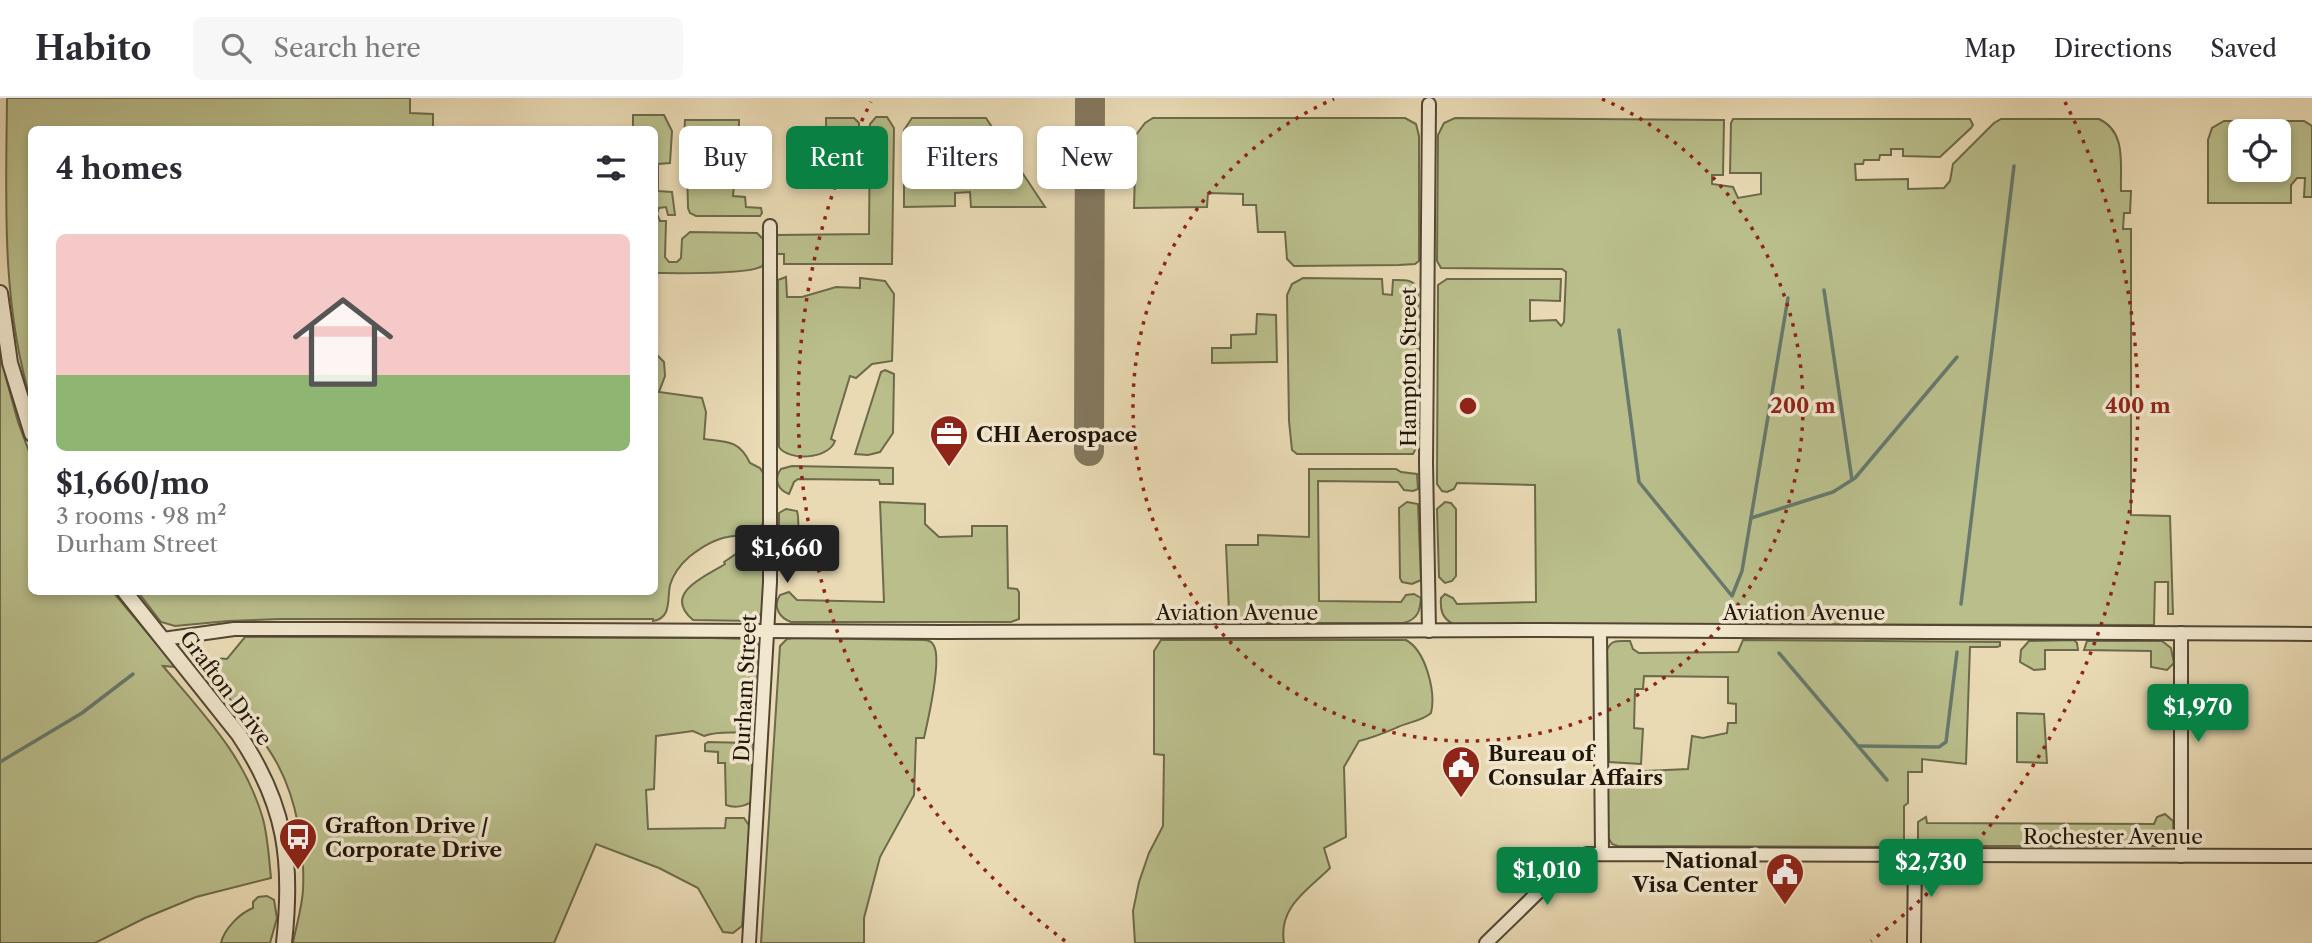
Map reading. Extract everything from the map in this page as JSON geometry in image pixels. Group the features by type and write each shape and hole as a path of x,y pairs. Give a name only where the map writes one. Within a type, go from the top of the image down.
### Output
{"street":[{"name":"Hampton Street","path":"1429,104 1426,463 1429,631"},
{"name":"Durham Street","path":"749,943 771,555 770,226"},
{"path":"0,293 10,363 28,421"},
{"name":"Grafton Drive","path":"127,595 239,735 254,758 273,799 281,824 289,878 284,943"},
{"name":"Aviation Avenue","path":"163,639 233,629 2312,634"},
{"path":"1600,632 1602,853"},
{"path":"2181,633 2181,856"},
{"name":"Rochester Avenue","path":"1486,943 1574,859 1587,854 2312,856"},
{"path":"1914,855 1914,943"}],"green space":[{"path":"7,98 410,98 410,113 433,114 433,126 28,126 28,390 14,326 6,213"},
{"path":"633,115 664,115 672,131 670,163 658,164 658,126 633,126"},
{"path":"876,117 887,117 894,128 892,264 784,264 784,254 776,254 777,235 869,234 869,189 888,189 888,126 870,124"},
{"path":"826,118 854,118 859,123 859,126 826,126"},
{"path":"912,118 986,118 991,126 907,126"},
{"path":"1153,118 1405,118 1416,124 1419,136 1419,261 1415,264 1399,265 1294,266 1287,259 1285,232 1258,232 1256,205 1243,205 1243,194 1208,193 1207,207 1134,208 1135,189 1137,189 1137,134"},
{"path":"1455,118 1724,120 1723,175 1712,175 1712,184 1733,187 1738,198 1761,194 1761,173 1730,173 1733,119 1970,119 1973,125 1971,128 1940,157 1903,156 1903,149 1891,149 1891,155 1880,155 1879,160 1864,160 1863,164 1855,164 1856,180 1908,179 1908,189 1944,188 1950,181 1953,164 2001,119 2099,119 2108,125 2114,132 2120,150 2121,191 2131,191 2130,213 2124,213 2123,229 2131,229 2131,515 2170,516 2173,614 2168,614 2168,582 2155,582 2154,625 1449,622 1441,610 1441,598 1445,594 1457,604 1536,602 1535,485 1457,483 1454,489 1447,492 1442,491 1437,484 1438,285 1447,279 1561,279 1560,301 1530,300 1530,321 1556,320 1561,326 1564,322 1566,274 1562,269 1441,268 1437,261 1438,135 1444,123"},
{"path":"685,120 739,120 739,126 685,126"},
{"path":"2228,121 2228,182 2291,182 2291,121 2304,121 2312,126 2312,197 2304,197 2305,178 2297,178 2291,185 2291,203 2208,203 2208,140 2212,128"},
{"path":"1023,174 1045,207 971,207 970,192 955,193 955,206 904,207 904,189 1023,189"},
{"path":"688,189 734,189 733,196 745,197 746,207 761,208 762,213 760,216 696,216 690,213"},
{"path":"658,191 672,192 675,215 668,215 666,207 659,208 658,211"},
{"path":"658,216 660,221 666,221 665,257 669,262 677,262 681,258 682,239 690,232 757,233 763,239 765,258 762,266 743,271 658,273"},
{"path":"786,277 787,297 802,297 836,287 860,288 860,278 885,281 894,294 892,361 872,364 856,378 850,376 831,439 835,441 825,452 817,455 791,455 779,447 778,280"},
{"path":"1303,278 1382,279 1383,294 1392,295 1393,280 1414,283 1418,289 1417,446 1413,454 1297,454 1292,450 1287,295 1292,284"},
{"path":"1257,314 1276,315 1277,362 1212,363 1212,348 1231,348 1231,335 1256,334"},
{"path":"0,346 6,378 28,449 28,595 116,595 176,667 163,666 222,737 246,775 263,819 271,878 196,897 95,943 0,943"},
{"path":"658,356 664,362 665,376 659,392 702,398 706,412 704,439 737,446 765,476 764,519 760,528 749,535 717,540 689,557 673,577 666,612 653,621 281,619 175,626 161,622 140,595 658,595"},
{"path":"885,370 894,374 893,433 880,452 855,454 881,372"},
{"path":"792,466 893,468 893,484 880,484 879,480 798,479 789,494 780,487 777,477 781,469"},
{"path":"1309,469 1396,469 1417,474 1418,489 1413,491 1404,490 1398,482 1318,481 1319,601 1401,602 1406,595 1414,594 1421,598 1415,617 1404,623 1238,623 1229,612 1226,545 1258,545 1258,535 1309,537"},
{"path":"880,502 925,504 925,524 939,537 972,536 972,526 1007,526 1008,588 1017,589 1019,592 1019,619 1011,622 791,622 784,618 778,612 777,604 780,595 789,592 797,600 884,602"},
{"path":"1407,502 1418,504 1421,580 1412,584 1402,582 1400,578 1399,508"},
{"path":"1445,502 1451,503 1456,509 1456,576 1445,583 1439,577 1437,509"},
{"path":"786,509 797,511 798,516 800,563 792,571 779,568 779,513"},
{"path":"755,548 763,553 765,559 763,612 753,621 693,620 684,610 682,602 690,586 739,552"},
{"path":"245,637 712,638 751,639 757,642 761,649 756,729 704,736 693,731 656,736 654,789 646,790 648,829 725,828 726,818 744,818 750,827 742,926 733,933 723,932 698,888 659,868 596,844 554,943 293,943 303,890 301,842 295,810 285,779 270,752 208,670 215,660 227,659"},
{"path":"787,639 925,640 932,643 936,654 934,691 924,738 916,738 914,795 880,857 864,918 864,943 761,943 780,646"},
{"path":"1161,640 1406,640 1413,645 1424,662 1431,684 1431,713 1420,720 1359,741 1344,767 1346,837 1324,848 1330,868 1304,892 1290,910 1283,930 1284,943 1135,943 1133,911 1139,882 1149,853 1163,826 1164,755 1154,754 1154,651"},
{"path":"1743,640 2000,642 1997,647 1970,647 1966,764 1922,759 1922,772 1908,772 1904,840 1899,847 1612,844 1608,837 1608,781 1621,775 1645,775 1645,771 1688,769 1692,736 1703,738 1727,733 1728,723 1736,723 1736,704 1728,703 1728,677 1644,676 1643,689 1635,689 1634,728 1643,729 1641,764 1609,762 1609,646 1616,641 1630,641 1633,649 1639,653 1738,652"},
{"path":"2074,640 2078,650 2045,650 2045,669 2034,670 2020,662 2021,650 2029,641"},
{"path":"2087,641 2162,641 2171,648 2174,663 2167,670 2151,667 2151,651 2084,650"},
{"path":"2017,713 2044,714 2047,763 2017,762"},
{"path":"751,743 755,746 752,801 739,806 726,805 725,763 718,763 718,752 705,751 705,744"},
{"path":"2165,814 2173,821 2173,834 2168,843 2159,846 1923,846 1918,842 1918,822 1926,817 1927,823 2154,824 2157,817"},
{"path":"267,896 274,900 277,918 270,943 221,943 233,922 253,908 253,902 258,897"}],"waterway":[{"path":"1961,604 2014,166"},
{"path":"1824,290 1852,480"},
{"path":"1619,330 1639,482 1732,596 1742,571 1788,298"},
{"path":"1751,518 1833,492 1855,478 1957,357"},
{"path":"1859,746 1939,747 1946,742 1957,652"},
{"path":"1779,653 1887,780"},
{"path":"0,762 82,713 133,674"}],"taxiway":[{"path":"1089,451 1090,98"}],"place":[{"name":"CHI Aerospace","path":"949,468"},
{"name":"Bureau of Consular Affairs","path":"1461,799"},
{"name":"Grafton Drive / Corporate Drive","path":"298,871"},
{"name":"National Visa Center","path":"1785,906"}]}
